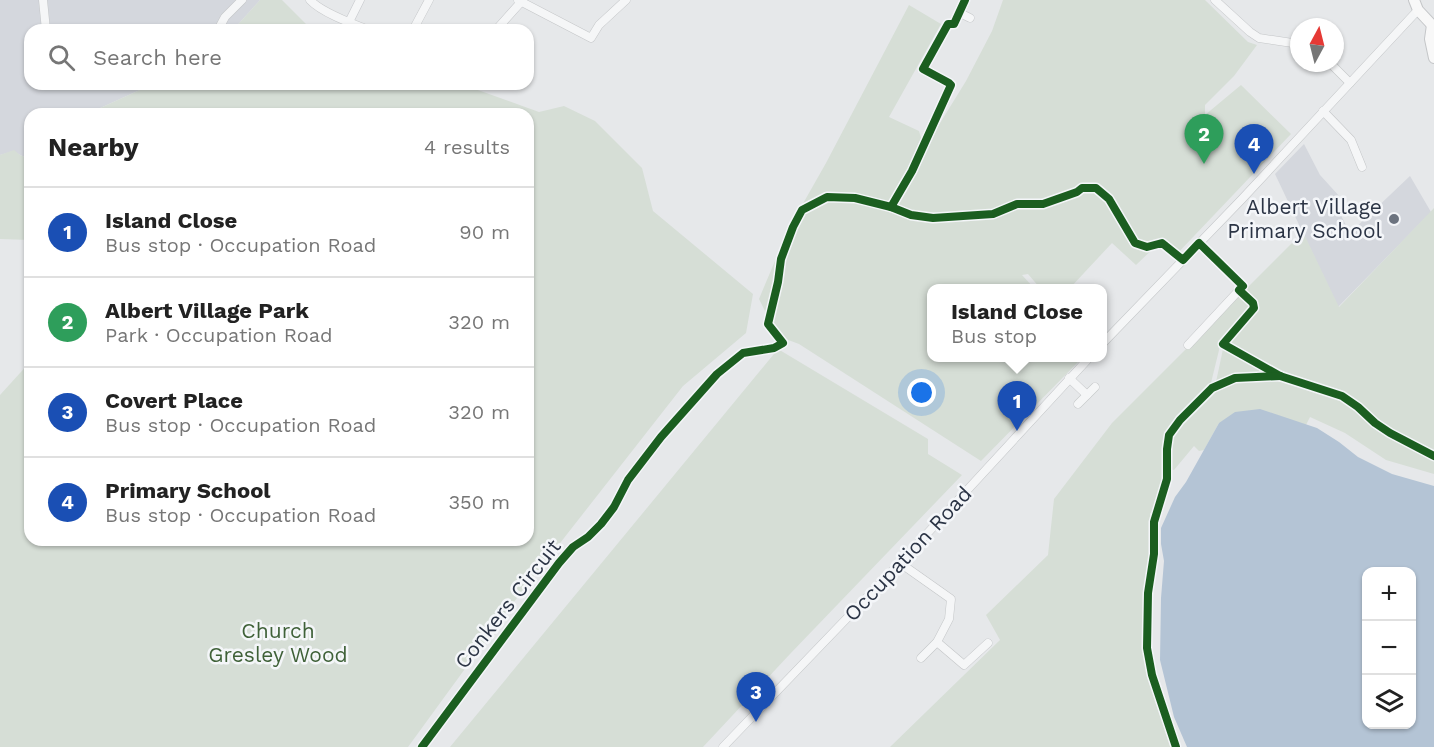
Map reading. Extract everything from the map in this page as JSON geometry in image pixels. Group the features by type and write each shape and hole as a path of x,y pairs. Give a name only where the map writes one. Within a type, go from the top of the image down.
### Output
{"street":[{"path":"43,0 45,24"},
{"path":"221,24 242,0"},
{"path":"310,0 315,5 353,24"},
{"path":"348,22 360,0"},
{"path":"415,24 429,0"},
{"path":"501,24 520,1 533,3 591,38 599,25 626,0"},
{"path":"954,24 965,0"},
{"path":"1215,0 1250,33 1259,38 1290,43"},
{"path":"1107,339 1350,83 1416,5 1433,25 1430,39 1434,58"},
{"path":"960,13 969,18"},
{"path":"1339,72 1350,83"},
{"path":"1323,111 1351,140 1362,167"},
{"path":"1199,243 1244,286"},
{"path":"1188,345 1251,279"},
{"name":"Occupation Road","path":"724,747 900,563 1084,362"},
{"path":"1069,378 1086,395"},
{"path":"1078,404 1095,387"},
{"path":"900,563 951,599 949,619 938,642 921,658"},
{"path":"938,642 964,665 988,643"}],"shaded area":[{"path":"0,0 260,0 238,24 24,24 24,90 140,90 100,108 24,108 24,157 14,151 0,155"},
{"name":"Albert Village Primary School","path":"1304,144 1320,175 1340,197 1333,200 1350,233 1410,176 1431,212 1338,307 1275,174"}],"green space":[{"path":"260,0 282,0 306,24 238,24"},
{"path":"1003,0 1205,0 1248,42 1257,45 1234,76 1205,105 1205,115 1241,85 1291,134 1175,256 1160,242 1136,265 1112,243 1074,284 1037,284 1028,274 1022,275 1030,284 927,284 927,362 1078,362 981,461 799,344 783,338 771,323 759,299 788,230 909,5 941,24 889,117 919,131 921,138 929,141 966,81 992,31"},
{"name":"Church Gresley Wood","path":"140,90 478,90 528,108 100,108"},
{"name":"Church Gresley Wood","path":"564,106 595,121 642,168 653,211 753,294 746,333 683,386 510,607 408,747 0,747 0,395 24,369 24,546 534,546 534,110 539,112"},
{"path":"14,150 24,157 24,240 0,239 0,155"},
{"path":"1434,208 1434,454 1393,432 1343,391 1287,373 1227,342 1220,346 1210,387 1166,434 1165,480 1155,512 1150,513 1150,552 1145,585 1144,639 1147,671 1173,747 890,747 1000,640 986,615 1048,555 1054,499 1112,423 1303,232 1339,307"},
{"path":"1227,348 1270,373 1233,376 1216,382 1223,349"},
{"path":"778,349 928,439 928,454 962,475 703,747 450,747"},
{"path":"1279,380 1340,398 1376,427 1434,459 1434,474 1386,460 1345,433 1310,417 1306,425 1284,418 1219,423 1204,450 1199,451 1194,446 1174,470 1169,469 1168,452 1172,436 1214,390 1235,381"}],"water":[{"path":"1260,409 1317,428 1358,457 1392,474 1434,486 1434,747 1187,747 1174,717 1160,660 1164,561 1161,528 1175,497 1219,423 1235,412"}],"cycle path":[{"path":"891,207 912,171 951,85 923,69 948,24 954,24 965,0"},
{"name":"Conkers Circuit","path":"422,747 559,563 573,547 601,524 614,507 628,480 661,437 717,374 743,353 774,348 783,343 768,324 781,259 802,210 827,197 855,198 891,207 911,215 933,218 993,214 1017,204 1043,204 1077,192 1082,188 1096,188 1109,199 1135,243 1147,247 1162,243 1183,260 1199,243 1243,286 1239,290 1253,303 1254,308 1223,344 1280,376 1342,396 1390,433 1434,456"},
{"path":"1176,747 1152,675 1147,648 1148,593 1154,554 1154,522 1167,479 1169,435 1180,420 1212,388 1235,378 1280,376"}],"place":[{"name":"Albert Village Park","path":"1204,164"},
{"name":"Primary School","path":"1254,174"},
{"name":"Albert Village Primary School","path":"1394,219"},
{"name":"Island Close","path":"1017,431"},
{"name":"Covert Place","path":"756,722"}]}
